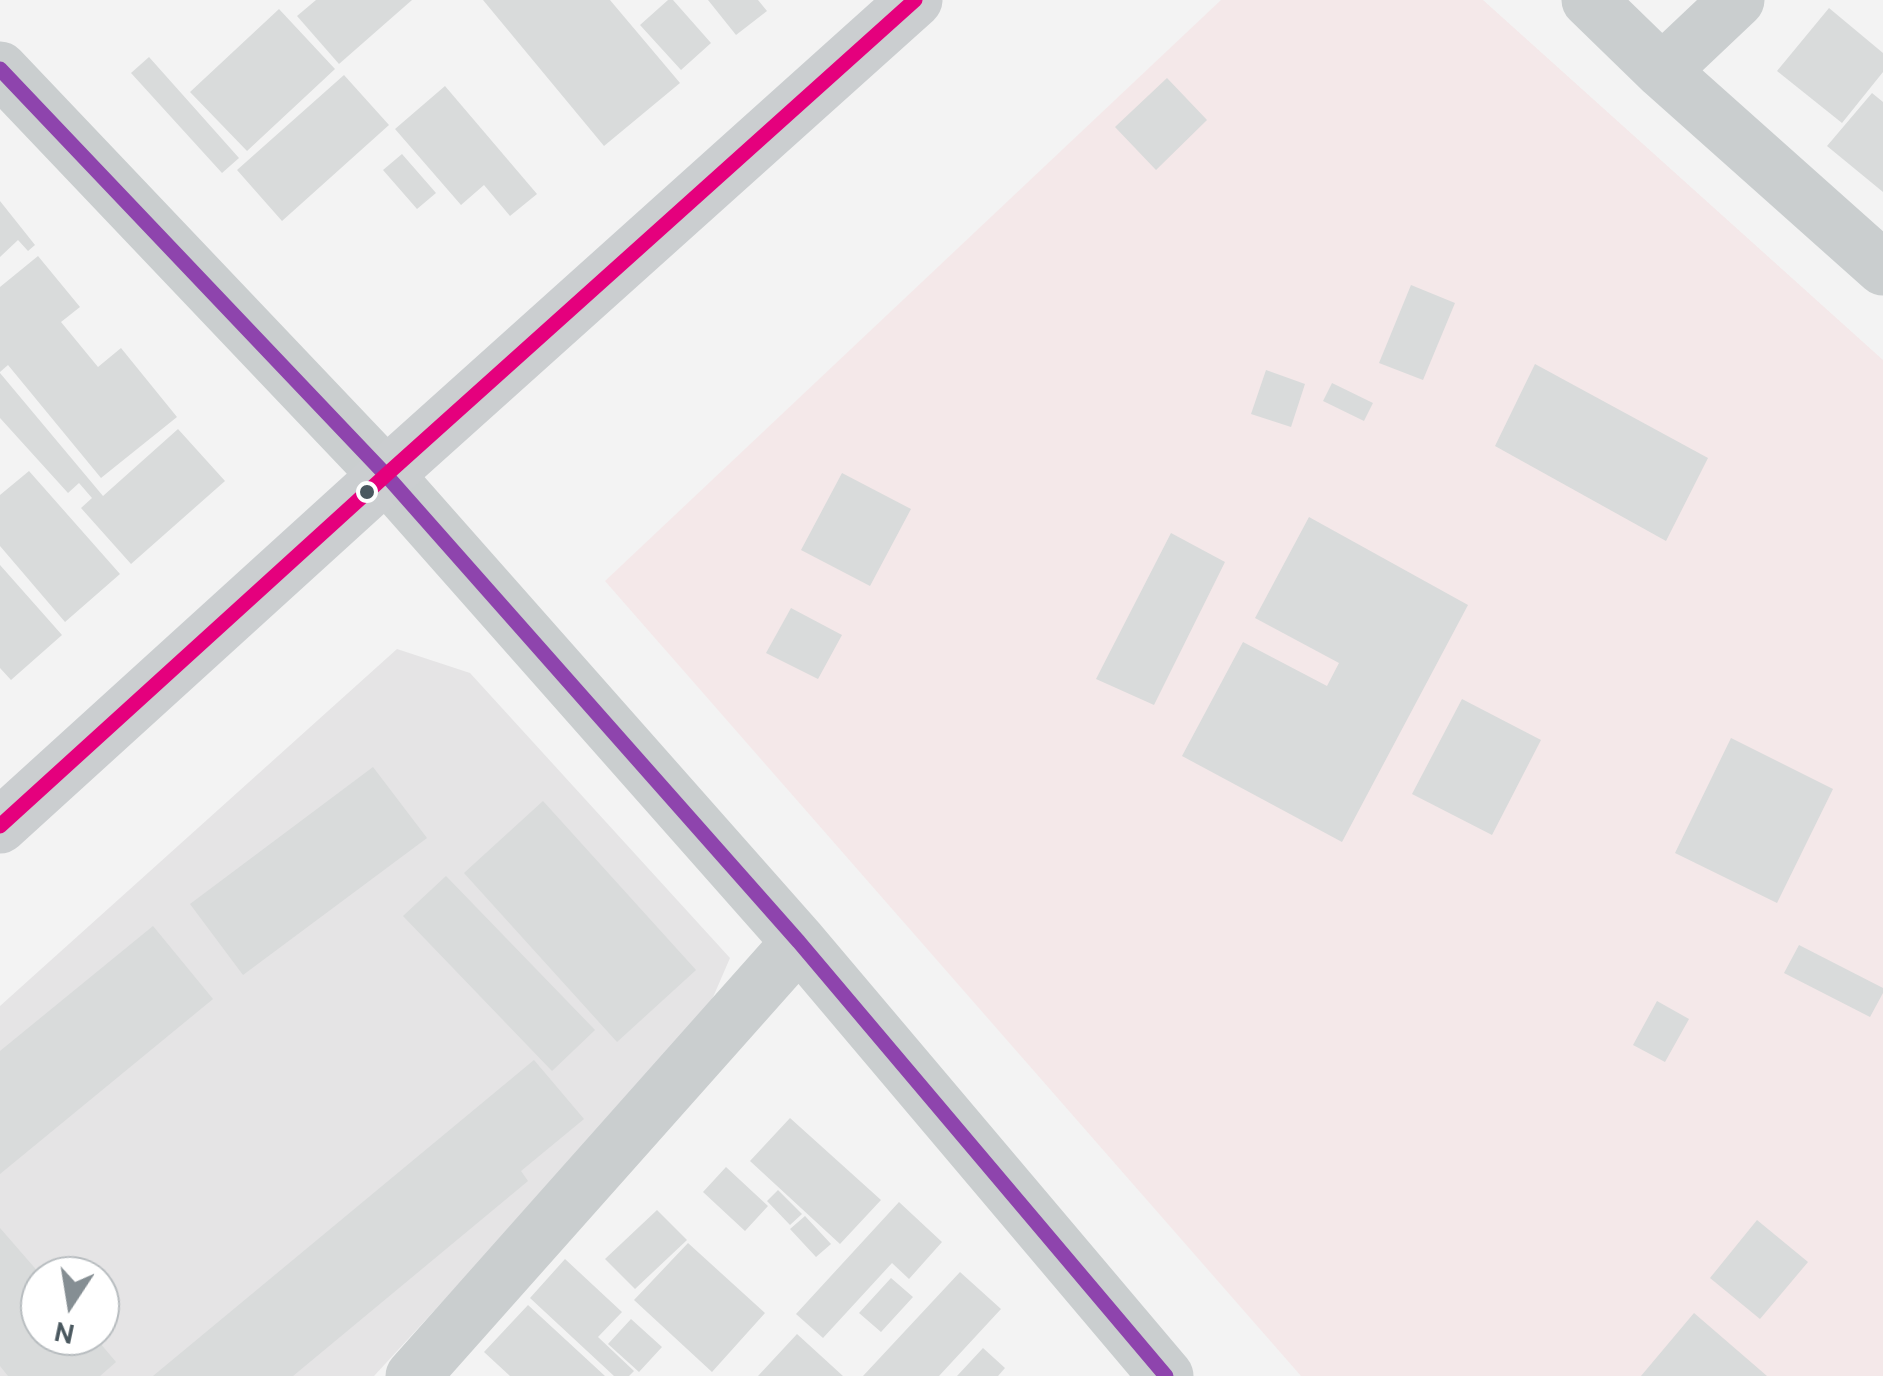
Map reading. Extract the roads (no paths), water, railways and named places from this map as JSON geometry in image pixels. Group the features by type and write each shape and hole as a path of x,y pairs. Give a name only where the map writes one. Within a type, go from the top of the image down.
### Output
{"street":[{"path":"0,826 915,0"},
{"path":"1588,0 1883,268"},
{"path":"1662,71 1737,0"},
{"path":"0,69 386,475 798,942 1166,1376"},
{"path":"414,1376 798,942"}]}
